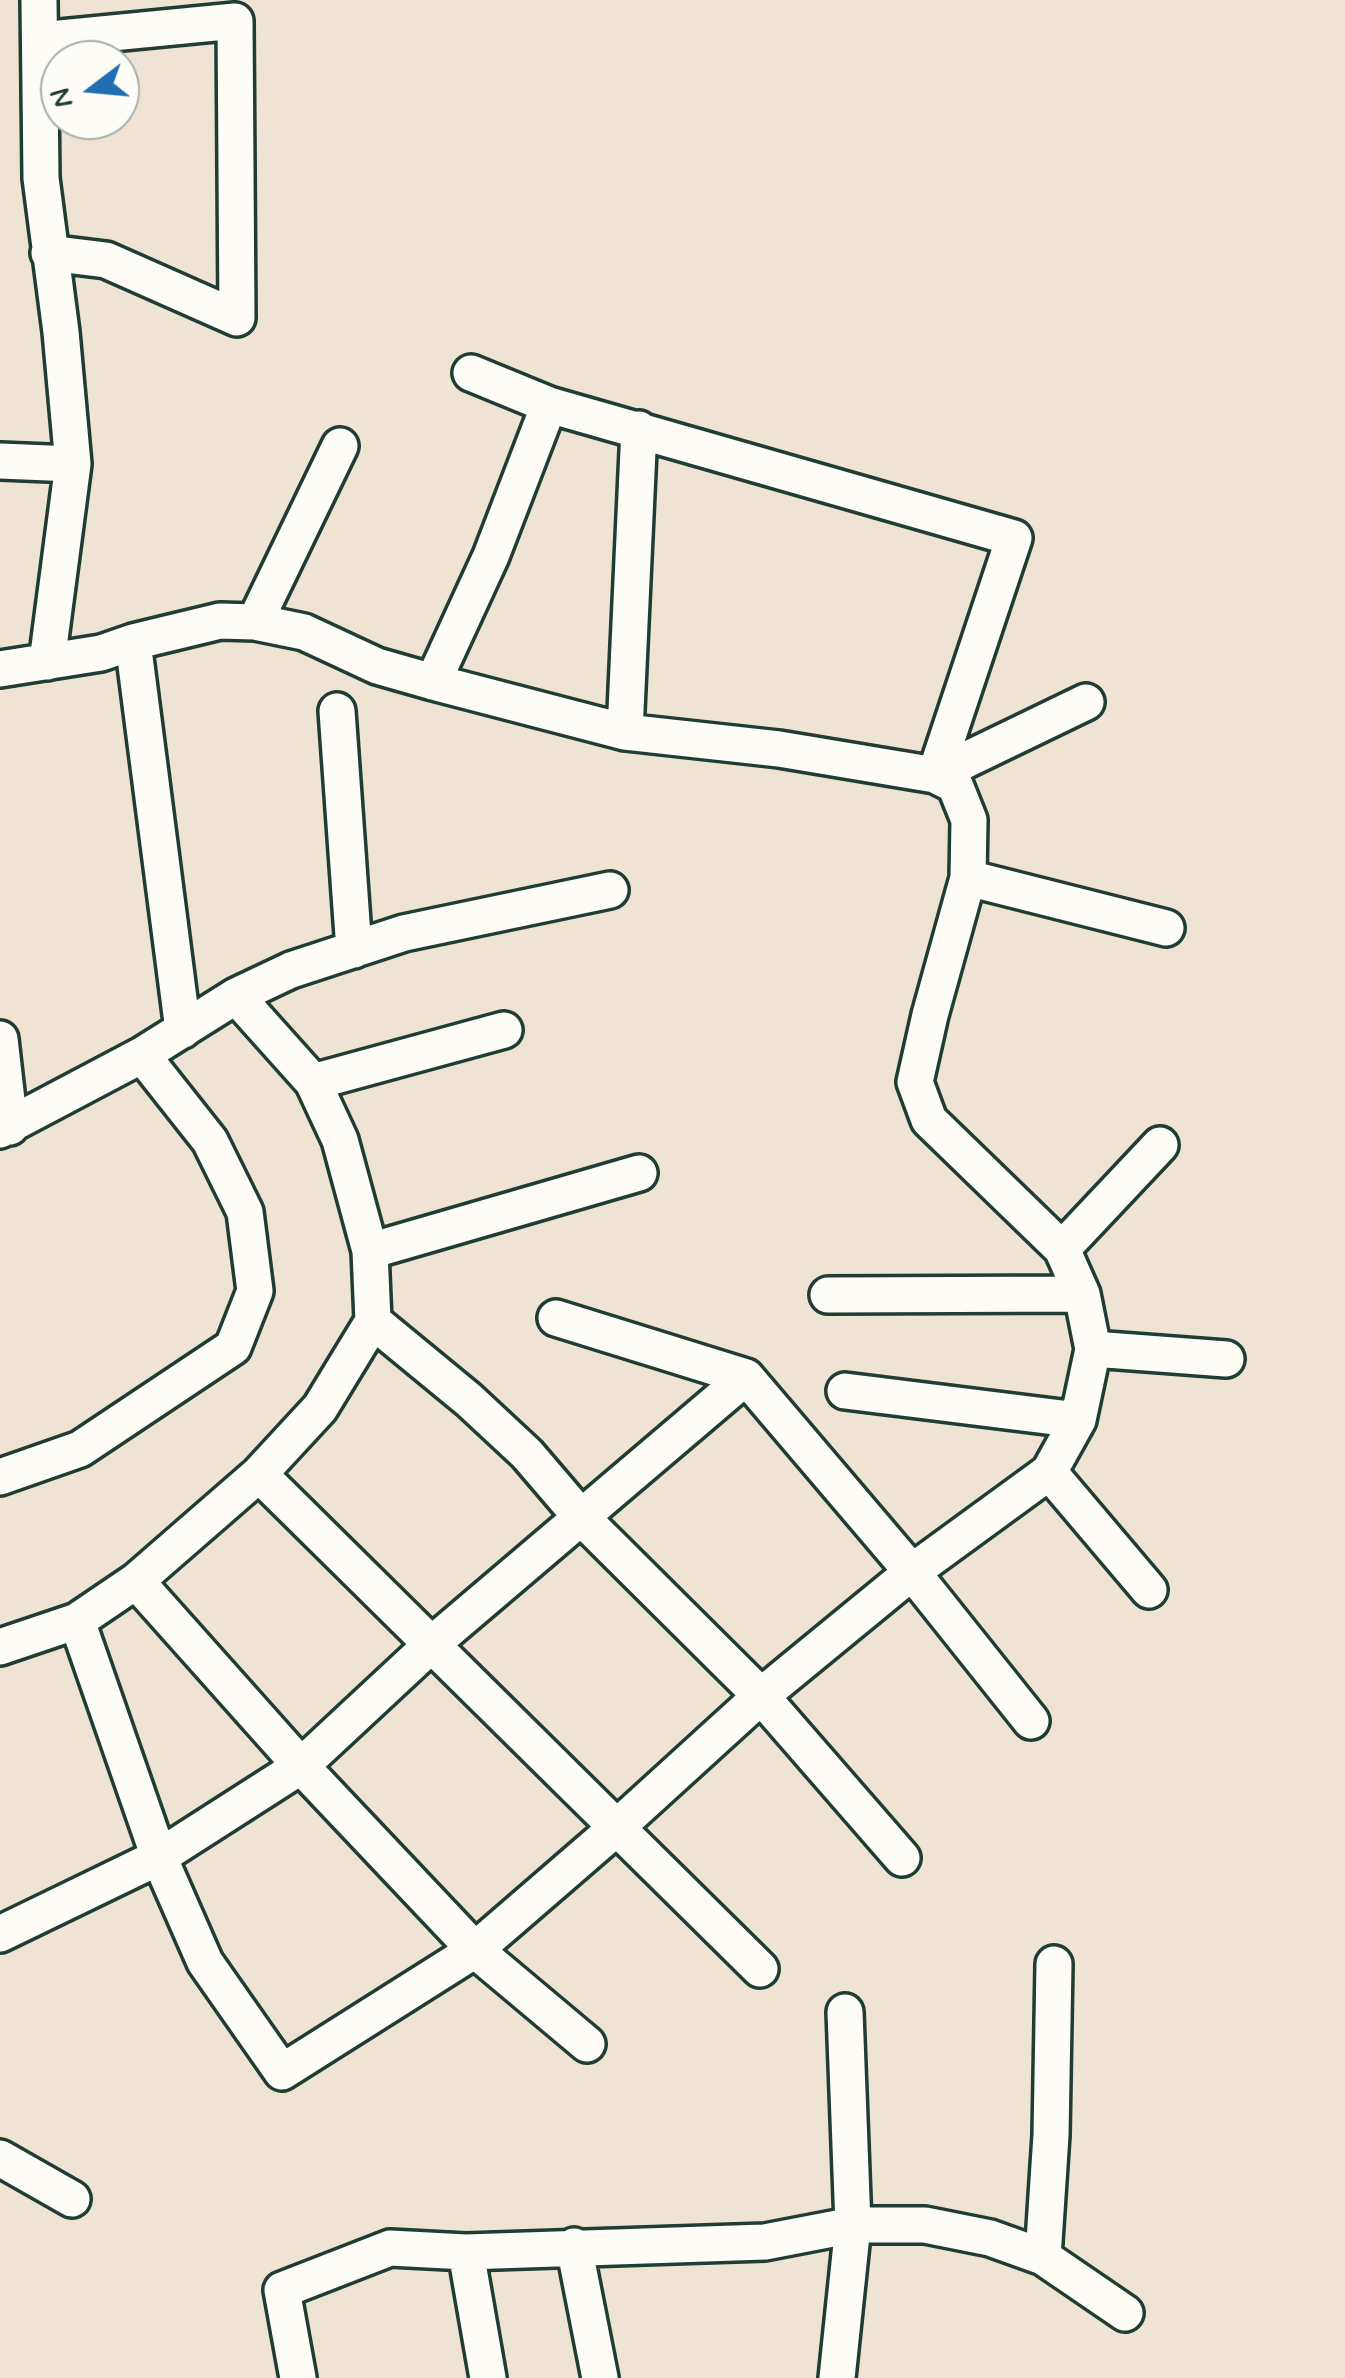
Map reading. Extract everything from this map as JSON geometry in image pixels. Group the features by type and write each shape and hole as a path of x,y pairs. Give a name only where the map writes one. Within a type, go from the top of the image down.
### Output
{"street":[{"path":"39,0 40,40 235,21 237,318 106,260 48,253"},
{"path":"40,140 40,178 61,332 73,464 46,662"},
{"path":"471,373 549,405 1014,538 935,774"},
{"path":"432,682 490,556 549,405"},
{"path":"625,732 639,430"},
{"path":"255,622 340,446"},
{"path":"0,462 73,464"},
{"path":"0,669 101,653 220,621 255,622 304,632 377,666 625,732 779,749 935,774 956,785 969,820 968,878 915,1082 930,1120 1062,1249 1082,1294 1093,1349 1078,1420 1049,1472 912,1572 761,1696 475,1950 282,2072 205,1962 159,1857 77,1622"},
{"path":"133,642 183,1030"},
{"path":"935,774 1086,702"},
{"path":"337,711 354,950"},
{"path":"968,878 1166,928"},
{"path":"0,1040 5,1129 142,1055 236,996 291,970 404,933 610,890"},
{"path":"0,1647 77,1622 136,1581 259,1474 320,1408 373,1321 370,1251 340,1140 313,1082 236,996"},
{"path":"313,1082 504,1030"},
{"path":"0,1477 80,1449 234,1347 255,1291 244,1212 210,1141 142,1055"},
{"path":"1062,1249 1160,1144"},
{"path":"370,1251 639,1173"},
{"path":"828,1295 1082,1294"},
{"path":"556,1318 746,1377 912,1572 1031,1721"},
{"path":"373,1321 527,1454 580,1516 761,1696 902,1858"},
{"path":"1093,1349 1226,1359"},
{"path":"0,1934 159,1857 301,1766 432,1644 746,1377"},
{"path":"845,1391 1078,1420"},
{"path":"1049,1472 1149,1590"},
{"path":"259,1474 760,1970"},
{"path":"136,1581 301,1766 475,1950 588,2044"},
{"path":"1043,2257 1051,2135 1054,1964"},
{"path":"837,2378 852,2225 845,2012"},
{"path":"0,2158 72,2199"},
{"path":"298,2378 282,2290 390,2248 466,2252 765,2242 852,2225 925,2225 990,2238 1043,2257 1125,2313"},
{"path":"574,2246 600,2378"},
{"path":"466,2252 488,2378"}]}
